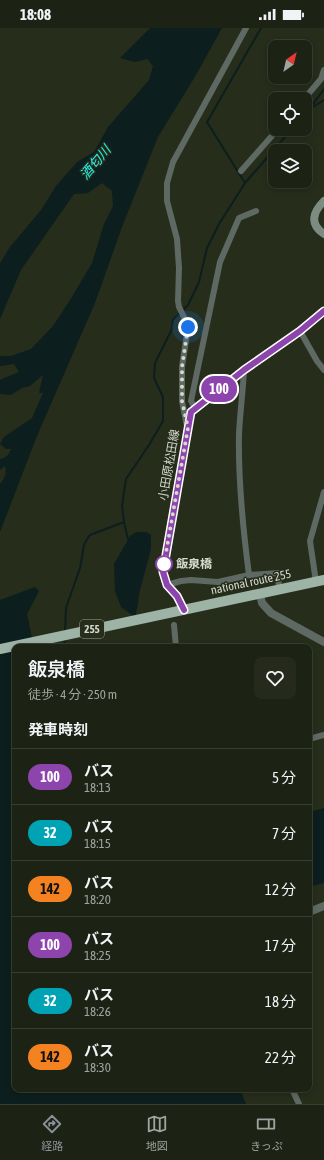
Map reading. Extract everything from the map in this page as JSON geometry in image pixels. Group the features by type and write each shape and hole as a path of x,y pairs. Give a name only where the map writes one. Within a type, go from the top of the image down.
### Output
{"highway":[{"name":"national route 255","path":"184,610 320,581"},
{"name":"255","path":"24,644 184,610"},
{"name":"255","path":"0,649 12,646"}],"main road":[{"path":"324,200 316,210 314,218 317,230 324,234"},
{"path":"195,408 244,370 300,331 324,311"},
{"name":"小田原松田線","path":"184,610 177,596 167,585 163,572 191,412 195,408"}],"street":[{"path":"188,428 182,401 182,367 188,327 179,307 178,301 177,239 167,201 167,183 173,162 246,28"},
{"path":"310,92 321,79 324,70"},
{"path":"241,171 272,136"},
{"path":"195,408 191,400 220,262 239,218 256,211"},
{"path":"300,331 317,361 324,370"},
{"path":"244,370 239,452 242,513 249,575"},
{"path":"320,581 310,541 324,492"},
{"path":"167,585 191,580 218,582 249,575 278,573 279,590"},
{"path":"260,594 262,603 271,613 324,642"},
{"path":"174,625 176,644"},
{"path":"312,738 324,735"},
{"path":"312,911 324,906"},
{"path":"293,1092 299,1104"}],"water":[{"name":"酒匂川","path":"150,28 222,28 196,75 158,137 122,227 95,303 37,436 0,532 0,484 6,471 5,466 0,470 0,459 7,456 11,449 6,449 0,444 4,437 32,418 43,393 39,393 43,375 30,386 22,388 11,395 0,394 0,380 19,372 14,364 0,366 0,356 11,356 31,349 53,326 92,263 104,224 113,206 112,191 102,183 88,193 74,194 21,270 0,319 0,263 10,247 41,210 56,186 77,162 94,152 108,127 149,80 153,66 147,59 135,62 120,58"},
{"path":"136,532 146,532 151,535 151,549 139,594 135,617 121,607 115,591 114,564 130,536"},
{"path":"35,587 39,591 27,614 33,644 12,644 12,1092 241,1092 246,1104 0,1104 0,600"},
{"path":"324,808 324,883 312,886 312,811"}],"waterway":[{"path":"245,183 207,122 261,28"},
{"path":"312,105 324,89"},
{"path":"312,107 324,100"},
{"path":"65,632 66,608 80,568 84,545 90,535 124,522 122,506 126,479 163,421 163,397 154,378 155,363 172,329 173,320 188,305 199,282 207,248 219,224 245,183 286,136"},
{"path":"124,522 128,539"},
{"path":"64,644 65,638"}],"bus line":[{"name":"100","path":"184,610 177,596 167,585 163,572 191,412 244,370 300,331 324,311"}],"place":[{"name":"飯泉橋","path":"164,564"}],"route":[{"path":"164,564 188,428 182,401 182,367 188,327"}]}
